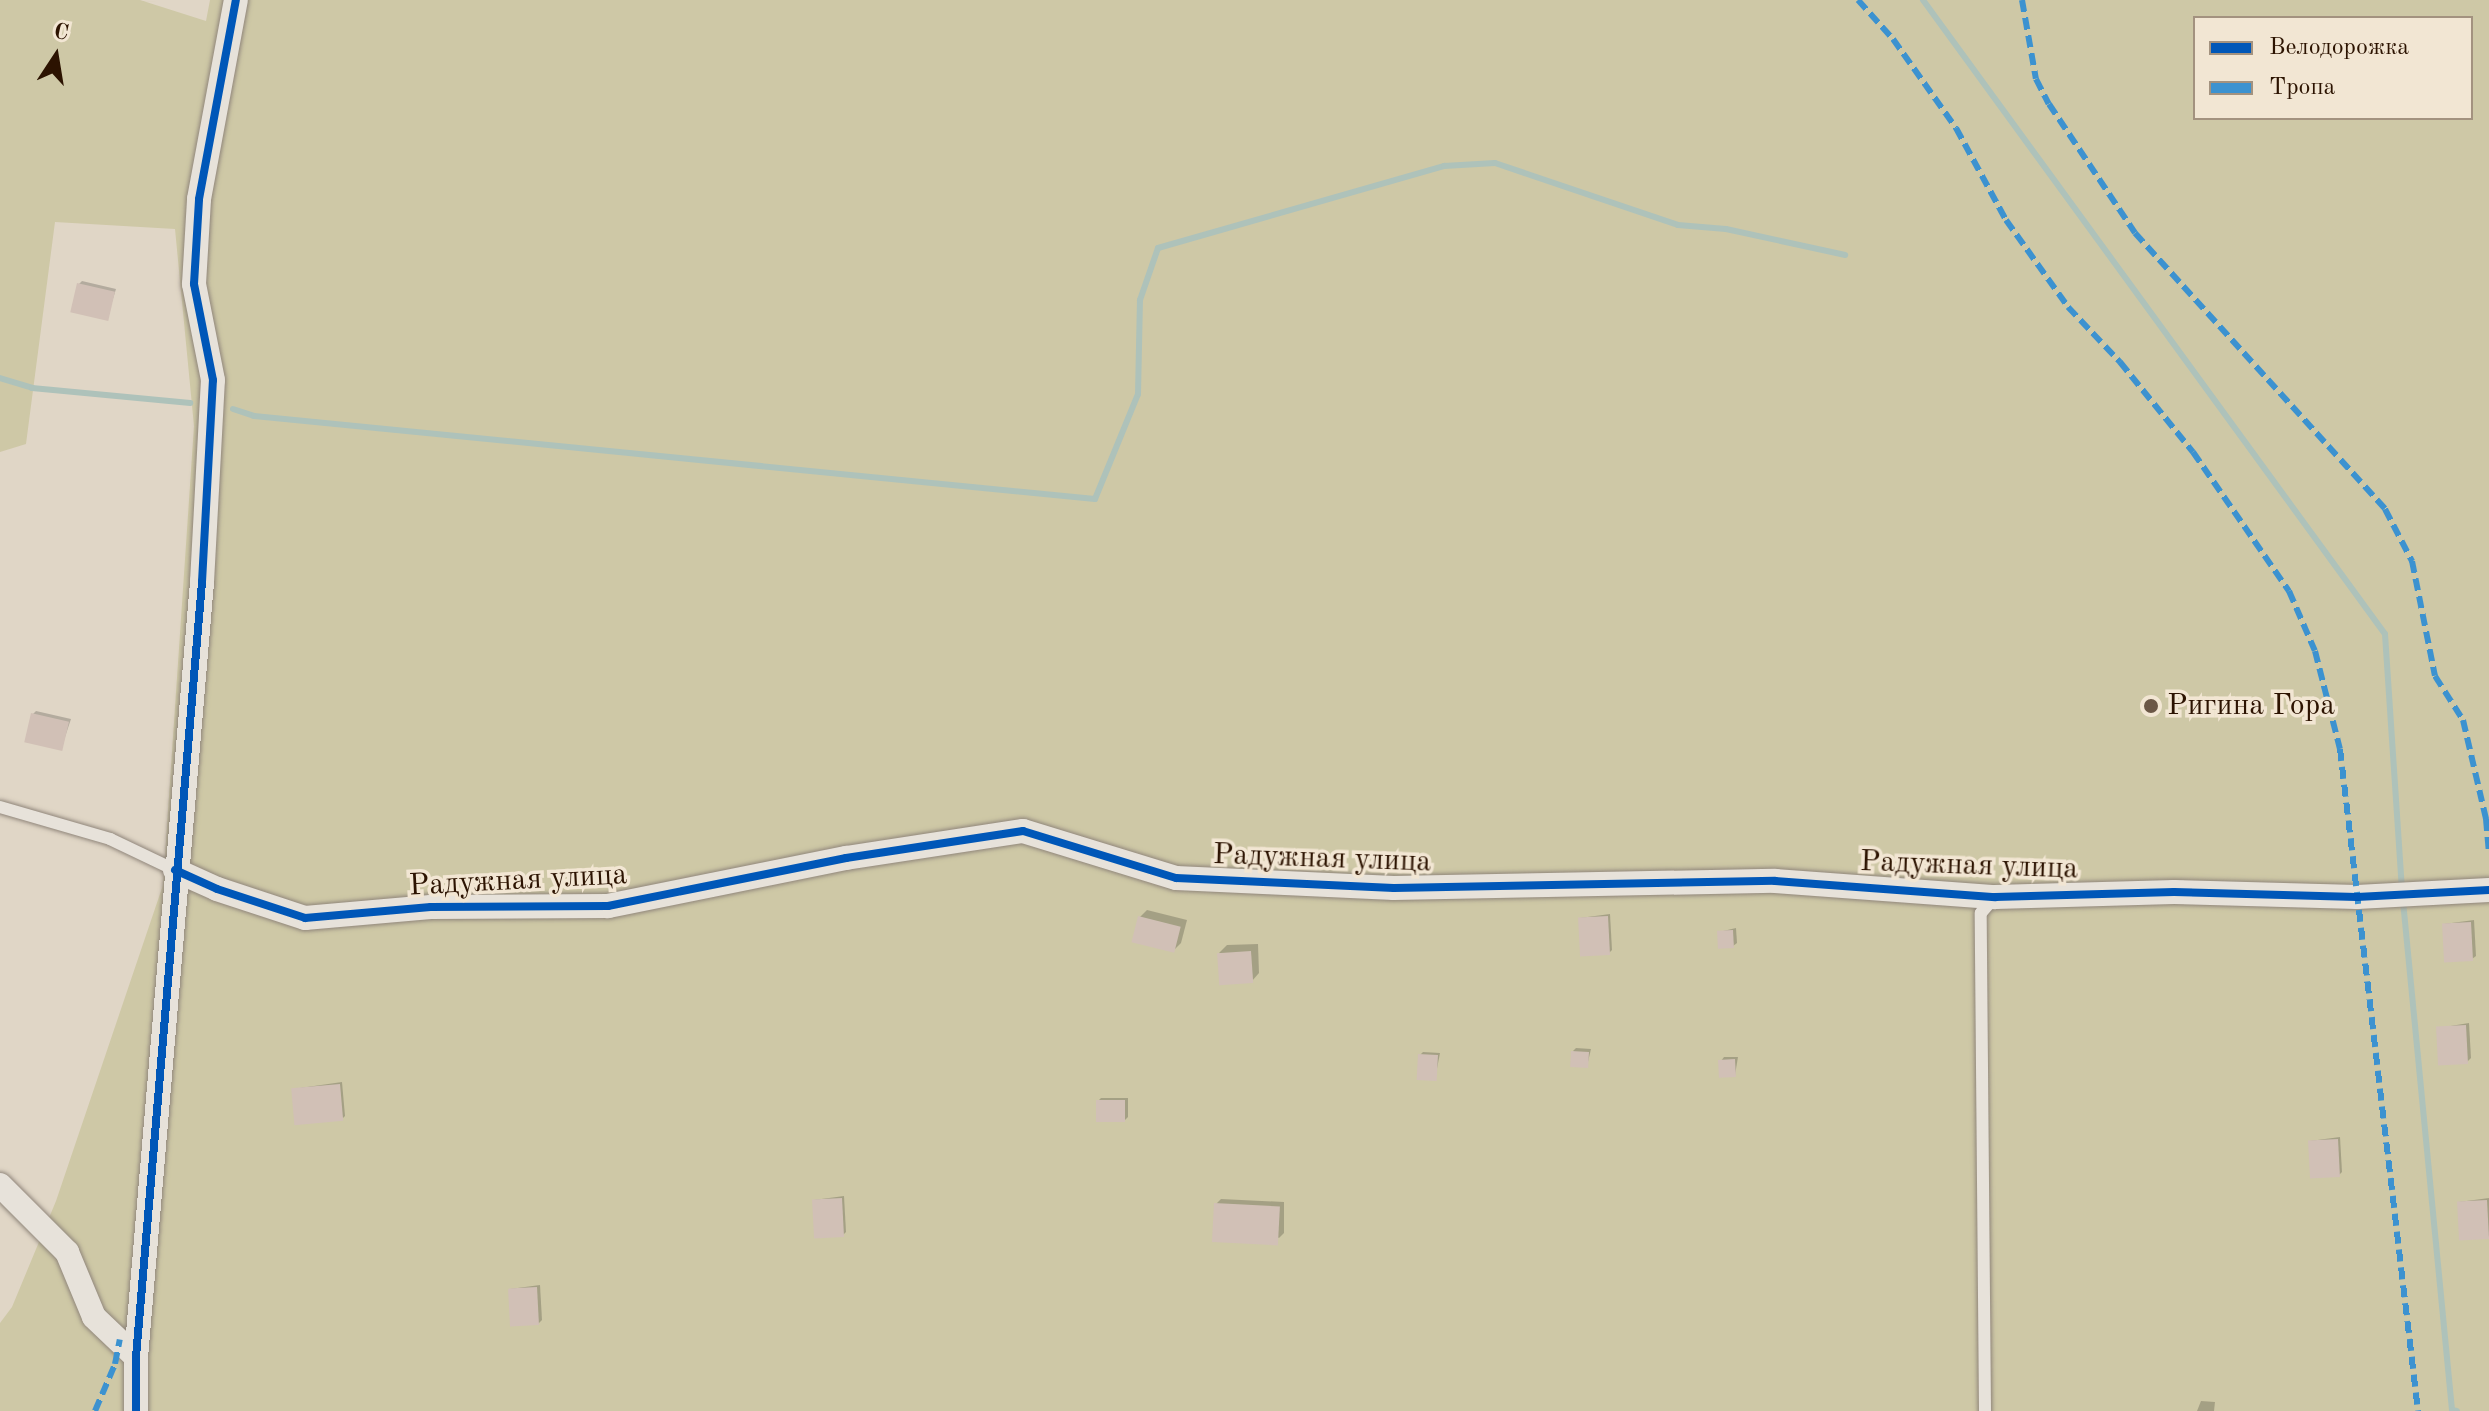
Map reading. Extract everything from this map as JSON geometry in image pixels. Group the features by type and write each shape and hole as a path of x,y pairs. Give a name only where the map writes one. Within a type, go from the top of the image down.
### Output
{"street":[{"path":"136,1411 136,1357 175,870 202,582 213,380 194,284 199,199 236,0"},
{"name":"Радужная улица","path":"175,870 217,889 305,918 431,907 608,906 846,858 1023,831 1176,878 1394,888 1775,881 1995,897 2174,892 2385,895 2489,890"},
{"path":"0,1185 67,1252 94,1317 136,1357"}],"lane":[{"path":"0,807 110,839 175,870"},
{"path":"1985,1411 1981,913 1995,897"}],"shaded area":[{"path":"0,0 140,0 206,21 210,0 2489,0 2489,1411 0,1411 0,1323 12,1307 56,1201 163,885 194,426 175,229 55,222 26,444 0,452"}],"building":[{"path":"77,283 115,292 108,321 70,312"},
{"path":"31,713 69,722 62,751 24,742"},
{"path":"1138,916 1181,927 1174,953 1131,942"},
{"path":"1608,916 1610,955 1580,957 1578,918"},
{"path":"2471,922 2473,961 2444,962 2442,924"},
{"path":"1733,930 1734,948 1718,949 1717,931"},
{"path":"1251,951 1253,983 1219,985 1217,953"},
{"path":"2466,1025 2468,1064 2438,1066 2436,1027"},
{"path":"1571,1051 1589,1052 1588,1068 1570,1067"},
{"path":"1418,1054 1438,1055 1437,1081 1417,1080"},
{"path":"1735,1059 1736,1077 1719,1078 1718,1060"},
{"path":"340,1084 343,1121 294,1125 291,1088"},
{"path":"1096,1100 1125,1100 1125,1122 1096,1122"},
{"path":"2338,1139 2340,1177 2310,1179 2308,1141"},
{"path":"842,1198 844,1237 814,1239 812,1200"},
{"path":"2487,1200 2489,1239 2459,1241 2457,1202"},
{"path":"1214,1203 1280,1206 1278,1245 1212,1242"},
{"path":"537,1287 539,1325 510,1326 508,1289"}],"waterway":[{"path":"1923,0 2385,634 2402,889"},
{"path":"233,409 254,416 1095,499 1138,394 1140,300 1158,248 1444,166 1495,163 1678,225 1726,229 1845,255"},
{"path":"0,378 32,388 190,403"},
{"path":"2403,901 2452,1410 2457,1411"}],"marked path":[{"path":"1858,0 1893,39 1956,128 2006,220 2068,307 2120,362 2193,452 2289,591 2315,651 2340,749 2418,1411"},
{"path":"2022,0 2036,79 2049,104 2135,233 2385,509 2412,561 2435,676 2463,720 2486,819 2489,851"},
{"path":"95,1411 115,1364 120,1339"}],"cycle path":[{"path":"136,1411 136,1357 202,582 213,380 194,284 199,199 236,0"},
{"path":"175,870 217,889 305,918 431,907 608,906 846,858 1023,831 1176,878 1394,888 1775,881 1995,897 2174,892 2357,897 2489,890"}],"place":[{"name":"Ригина Гора","path":"2151,706"}]}
